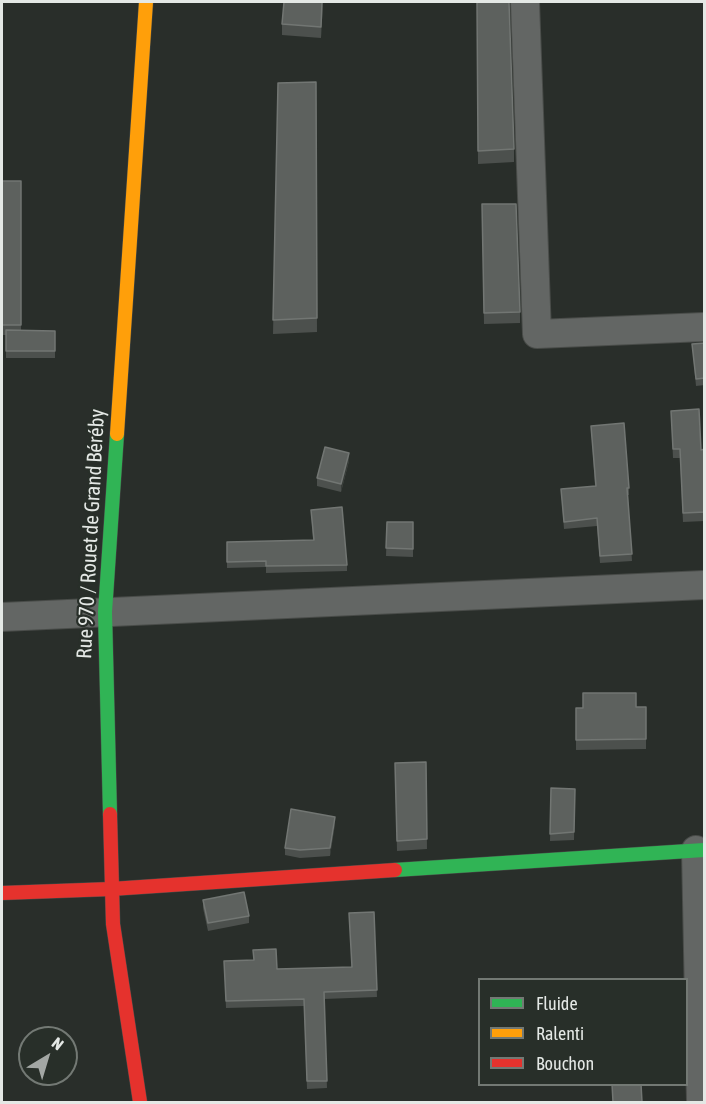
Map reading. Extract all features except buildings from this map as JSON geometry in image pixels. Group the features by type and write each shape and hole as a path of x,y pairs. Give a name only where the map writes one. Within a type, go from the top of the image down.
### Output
{"main road":[{"name":"Rue 970 / Rouet de Grand Béréby","path":"140,1102 113,924 105,612 146,2"},
{"path":"2,893 111,889 700,850"}],"street":[{"path":"525,2 537,334 705,327"},
{"path":"2,617 705,585"},
{"path":"700,850 702,1102"}],"traffic: fast":[{"path":"110,814 105,612 117,434"},
{"path":"395,870 704,850"}],"traffic: slow":[{"path":"117,434 146,2"}],"traffic: jam":[{"path":"110,814 113,924 140,1102"},
{"path":"2,893 111,889 395,870"}]}
